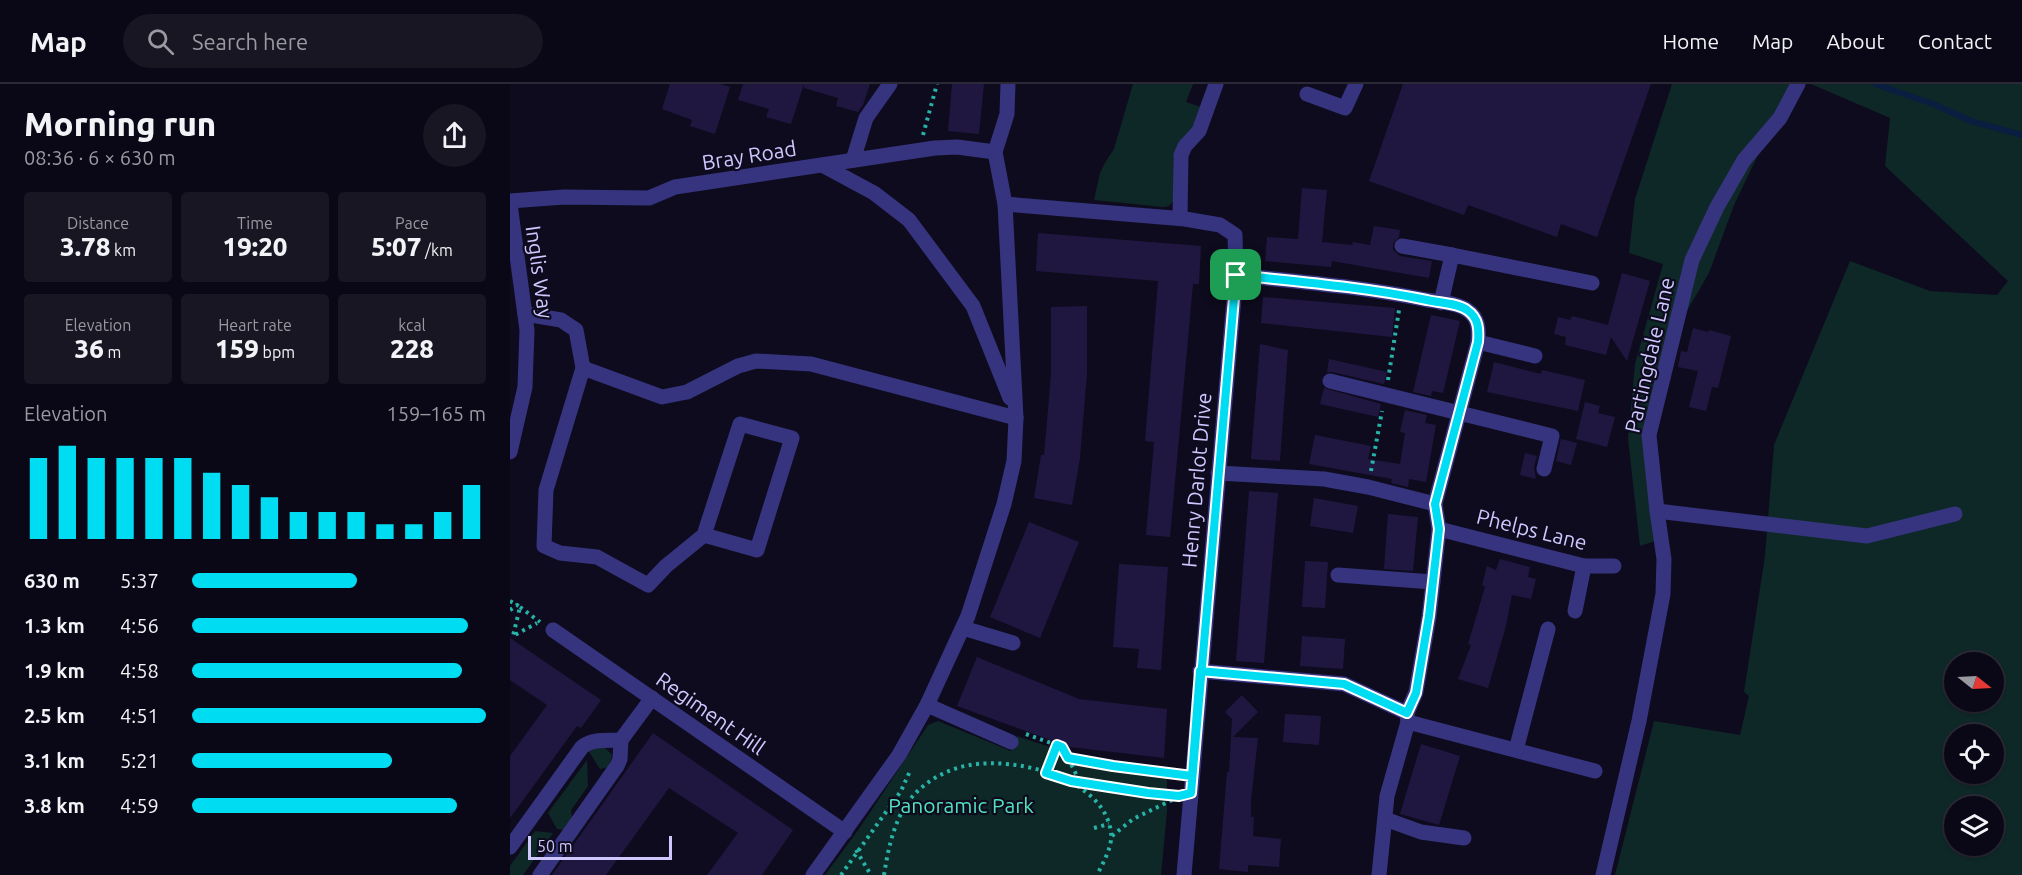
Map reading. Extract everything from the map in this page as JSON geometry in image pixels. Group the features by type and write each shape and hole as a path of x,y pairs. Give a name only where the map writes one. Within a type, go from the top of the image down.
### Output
{"street":[{"path":"853,160 866,118 890,84"},
{"path":"813,875 899,755 927,705 963,628 1004,504 1014,461 1016,418 1005,204 995,152 1006,114 1008,84"},
{"path":"1180,218 1181,155 1185,146 1199,131 1216,84"},
{"path":"1307,94 1345,108 1356,84"},
{"name":"Partingdale Lane","path":"1603,875 1639,721 1663,594 1664,559 1649,435 1692,260 1717,207 1744,160 1780,118 1798,84"},
{"name":"Bray Road","path":"510,203 564,197 649,198 675,187 919,150 957,147 995,152"},
{"path":"822,165 874,193 909,220 973,306 1005,381 1016,418"},
{"name":"Inglis Way","path":"510,203 527,330 525,387 510,452"},
{"name":"Henry Darlot Drive","path":"1005,204 1180,218 1220,225 1235,235 1236,275 1184,875"},
{"path":"1402,246 1592,283"},
{"path":"1441,303 1452,255"},
{"path":"1236,275 1351,286 1441,303 1466,309 1476,318 1479,330 1478,342 1435,504 1439,529 1433,582 1416,693 1407,717 1387,796 1379,875"},
{"path":"525,314 561,320 576,330 582,368 546,490 544,546 560,553 597,557 648,585 666,566 705,536 740,424 792,438 757,550 705,536"},
{"path":"1478,342 1535,356"},
{"path":"582,368 662,397 687,392 738,366 756,361 811,364 1016,418"},
{"path":"1330,381 1552,436 1544,469"},
{"path":"1218,473 1324,479 1368,487 1435,504"},
{"path":"1657,511 1867,536 1955,514"},
{"name":"Phelps Lane","path":"1439,529 1584,566 1614,566"},
{"path":"1575,611 1584,566"},
{"path":"1338,575 1433,582"},
{"name":"Regiment Hill","path":"547,626 845,832"},
{"path":"963,628 1013,643"},
{"path":"1516,750 1548,629"},
{"path":"1200,671 1344,684 1407,717 1595,771"},
{"path":"540,875 617,766 620,759 621,740 652,698"},
{"path":"927,705 1016,737"},
{"path":"510,847 582,747 598,740 621,740"},
{"path":"1385,819 1421,832 1464,838"}],"path":[{"path":"919,150 938,84"},
{"path":"510,600 547,626"},
{"path":"510,610 518,606"},
{"path":"518,606 513,636 547,626"},
{"path":"1016,737 1062,747 1080,783"},
{"path":"1046,773 1057,745"},
{"path":"1068,758 1192,776"},
{"path":"1004,760 1080,783 1179,796 1133,819 1111,837"},
{"path":"884,875 892,836 902,810 920,788 937,776 970,765 1011,763"},
{"path":"841,875 897,798 910,770"},
{"path":"1071,781 1100,806 1109,824 1111,837 1097,875"},
{"path":"897,798 907,804"},
{"path":"1094,828 1109,824"},
{"path":"857,851 871,875"}],"green space":[{"path":"1133,84 1193,84 1186,102 1201,107 1194,127 1175,150 1173,201 1169,206 1094,200 1100,173 1114,149"},
{"path":"1672,84 1792,84 1734,205 1709,273 1684,316 1654,391 1655,541 1640,546 1628,439 1635,364 1663,264 1629,253 1635,199"},
{"path":"1811,84 2022,84 2022,875 1615,875 1654,721 1740,735 1749,696 1744,692 1765,556 1774,445 1850,261 1930,291 1997,295 2008,281 1885,166 1890,118"},
{"name":"Panoramic Park","path":"938,721 1011,751 1017,736 1091,758 1167,769 1167,811 1161,875 825,875 859,829 928,725"},
{"path":"602,745 612,755 609,767 600,769 588,750"},
{"path":"587,760 588,786 571,810 572,817 564,830 557,829 548,813"},
{"path":"535,831 553,833 523,875 510,875 510,866"}],"building":[{"path":"670,84 721,84 730,87 715,134 690,126 692,120 662,109"},
{"path":"743,84 804,84 791,124 766,117 769,109 738,100"},
{"path":"804,84 870,84 863,105 858,112 836,106 838,98 804,88"},
{"path":"952,84 984,84 979,134 948,131"},
{"path":"1403,84 1651,84 1597,237 1561,224 1557,237 1468,205 1464,215 1369,181"},
{"path":"1302,188 1327,190 1322,242 1352,245 1353,242 1370,245 1374,226 1400,230 1399,237 1393,244 1393,250 1400,256 1432,261 1429,278 1332,261 1331,267 1265,261 1267,237 1298,239"},
{"path":"1038,233 1201,246 1199,284 1193,284 1170,537 1146,535 1154,442 1145,441 1158,281 1036,271"},
{"path":"1622,273 1650,281 1627,361 1611,337 1606,355 1565,345 1566,337 1554,334 1558,317 1570,320 1572,316 1608,325"},
{"path":"1263,297 1395,308 1392,337 1261,323"},
{"path":"1087,306 1087,373 1080,458 1072,505 1034,498 1041,455 1044,455 1051,373 1051,307"},
{"path":"1431,315 1460,321 1443,393 1432,391 1431,396 1413,392"},
{"path":"1693,328 1731,336 1718,388 1712,387 1706,411 1689,407 1698,371 1678,367 1681,351 1687,352"},
{"path":"1260,344 1288,350 1280,461 1251,459"},
{"path":"1329,359 1387,372 1384,384 1327,372"},
{"path":"1494,362 1541,374 1542,370 1585,380 1578,411 1487,392"},
{"path":"1324,388 1381,404 1378,417 1320,404"},
{"path":"1585,402 1600,406 1598,413 1615,417 1607,447 1576,439"},
{"path":"1405,410 1427,415 1425,423 1436,425 1426,482 1409,479 1408,487 1391,483 1392,479 1309,464 1315,435 1371,446 1368,459 1400,464 1405,433 1400,432"},
{"path":"1561,439 1577,443 1571,465 1556,461"},
{"path":"1525,453 1537,456 1534,467 1536,479 1520,475"},
{"path":"1249,491 1278,493 1264,663 1236,661"},
{"path":"1314,498 1358,506 1353,533 1310,526"},
{"path":"1388,514 1418,517 1413,571 1384,569"},
{"path":"1029,522 1079,542 1040,638 990,617"},
{"path":"1500,559 1530,567 1528,577 1536,579 1531,599 1512,595 1506,626 1488,688 1458,679 1471,645 1468,644 1485,587 1482,585 1487,566 1496,570"},
{"path":"1305,561 1328,562 1325,608 1302,607"},
{"path":"1119,564 1168,567 1161,670 1137,668 1139,649 1113,647"},
{"path":"1302,636 1345,639 1343,669 1300,666"},
{"path":"510,638 601,700 581,728 577,726 510,818 510,756 547,705 510,680"},
{"path":"977,657 1079,699 1167,709 1164,758 1070,747 957,706"},
{"path":"1242,695 1258,712 1233,737 1258,738 1251,801 1251,817 1254,817 1253,836 1281,839 1279,867 1248,865 1248,872 1219,869 1232,719 1225,712"},
{"path":"1285,714 1321,716 1319,745 1283,742"},
{"path":"653,733 793,830 762,875 707,875 738,833 669,788 606,875 552,875"},
{"path":"1421,744 1460,756 1439,825 1400,814"}],"waterway":[{"path":"1875,84 1933,104 1971,121 2022,135"}],"route":[{"path":"1236,275 1200,671 1191,793 1179,796 1148,793 1071,781 1046,773 1057,745 1062,747 1068,758 1192,776 1200,671 1344,684 1407,713 1416,693 1429,616 1439,529 1435,504 1478,342 1479,330 1476,318 1466,309 1351,286 1236,275"}]}
